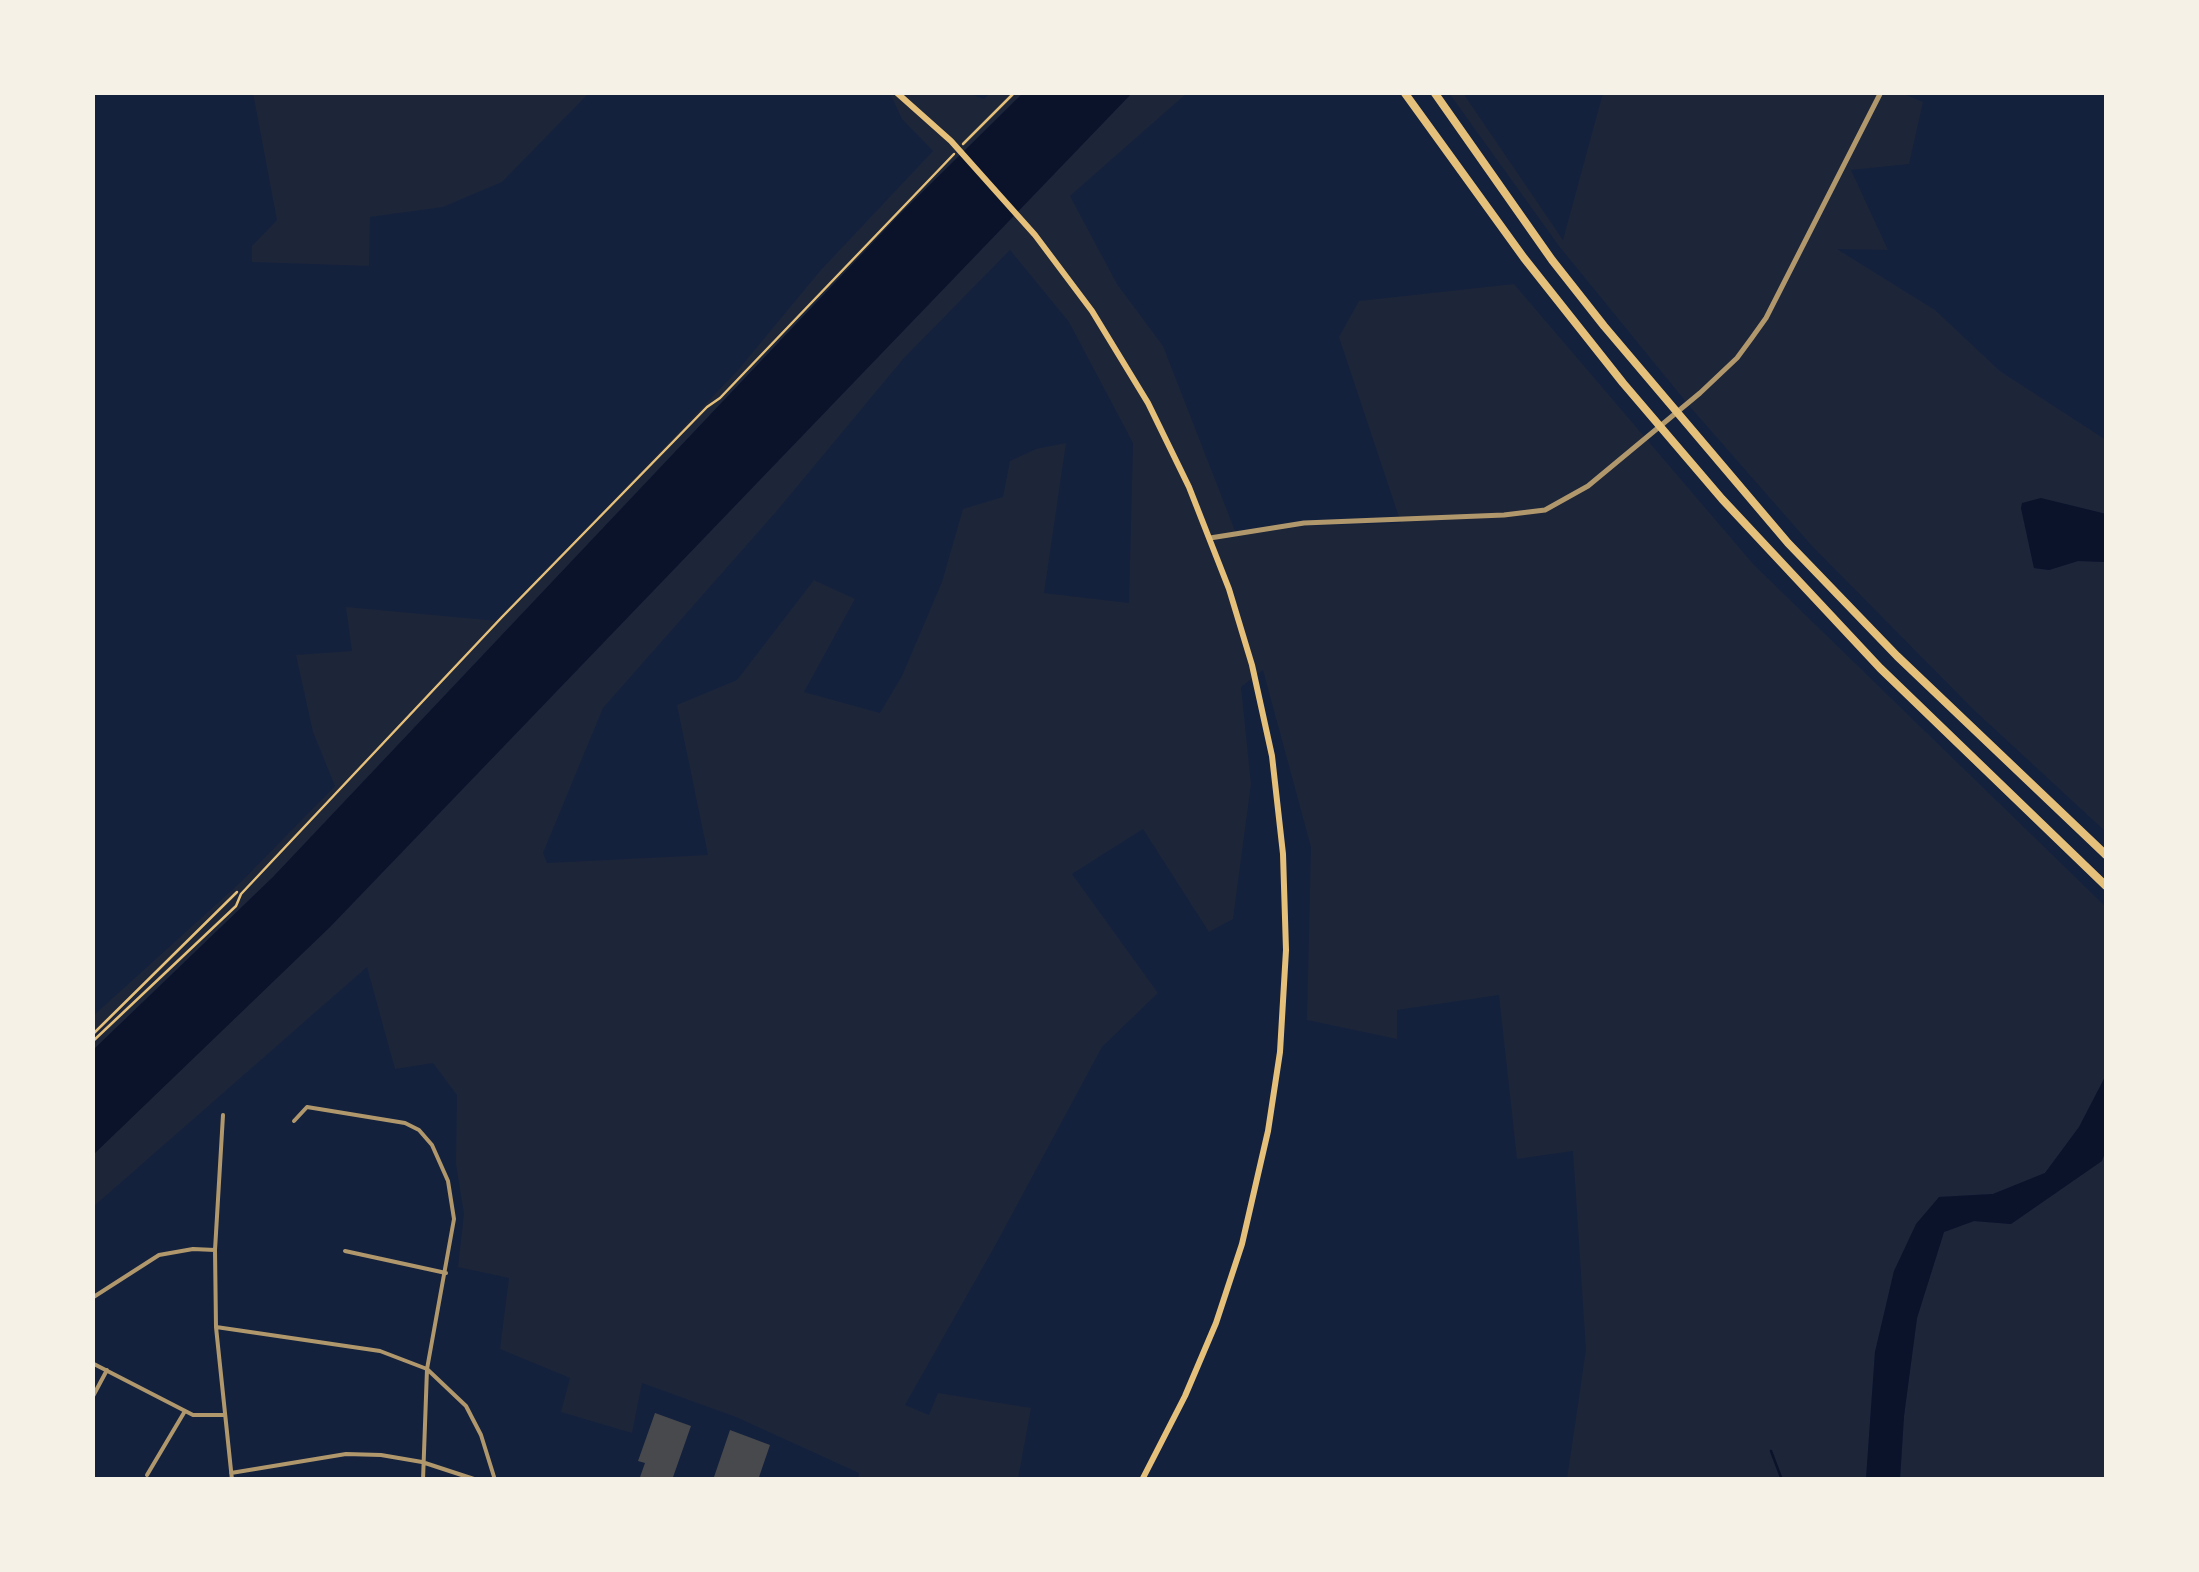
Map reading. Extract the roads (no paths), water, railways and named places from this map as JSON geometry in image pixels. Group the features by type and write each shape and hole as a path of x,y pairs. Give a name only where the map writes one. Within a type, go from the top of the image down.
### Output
{"highway":[{"path":"1404,92 1524,258 1710,486 1880,668 2106,886"},
{"path":"1434,92 1522,219 1604,326 1788,543 1897,656 2106,855"}],"main road":[{"path":"896,92 944,135 1035,235 1085,300 1123,359 1182,470 1210,538 1247,646 1275,777 1286,916 1282,1036 1264,1156 1232,1276 1192,1382 1142,1480"}],"street":[{"path":"1210,538 1304,522 1546,510 1588,486 1738,358 1766,318 1881,92"},
{"path":"294,1121 307,1107 404,1122 419,1130 432,1146 452,1194 454,1219 446,1273 426,1368 423,1480"},
{"path":"223,1115 216,1327 231,1476 346,1454 380,1454 422,1462 476,1480"},
{"path":"92,1298 158,1255 216,1250"},
{"path":"344,1251 446,1273"},
{"path":"216,1327 380,1351 426,1368 466,1406 481,1435 495,1480"},
{"path":"92,1363 185,1411 208,1417 224,1416"},
{"path":"92,1398 107,1370"},
{"path":"147,1475 185,1411"}],"waterway":[{"path":"1771,1451 1782,1480"}]}
